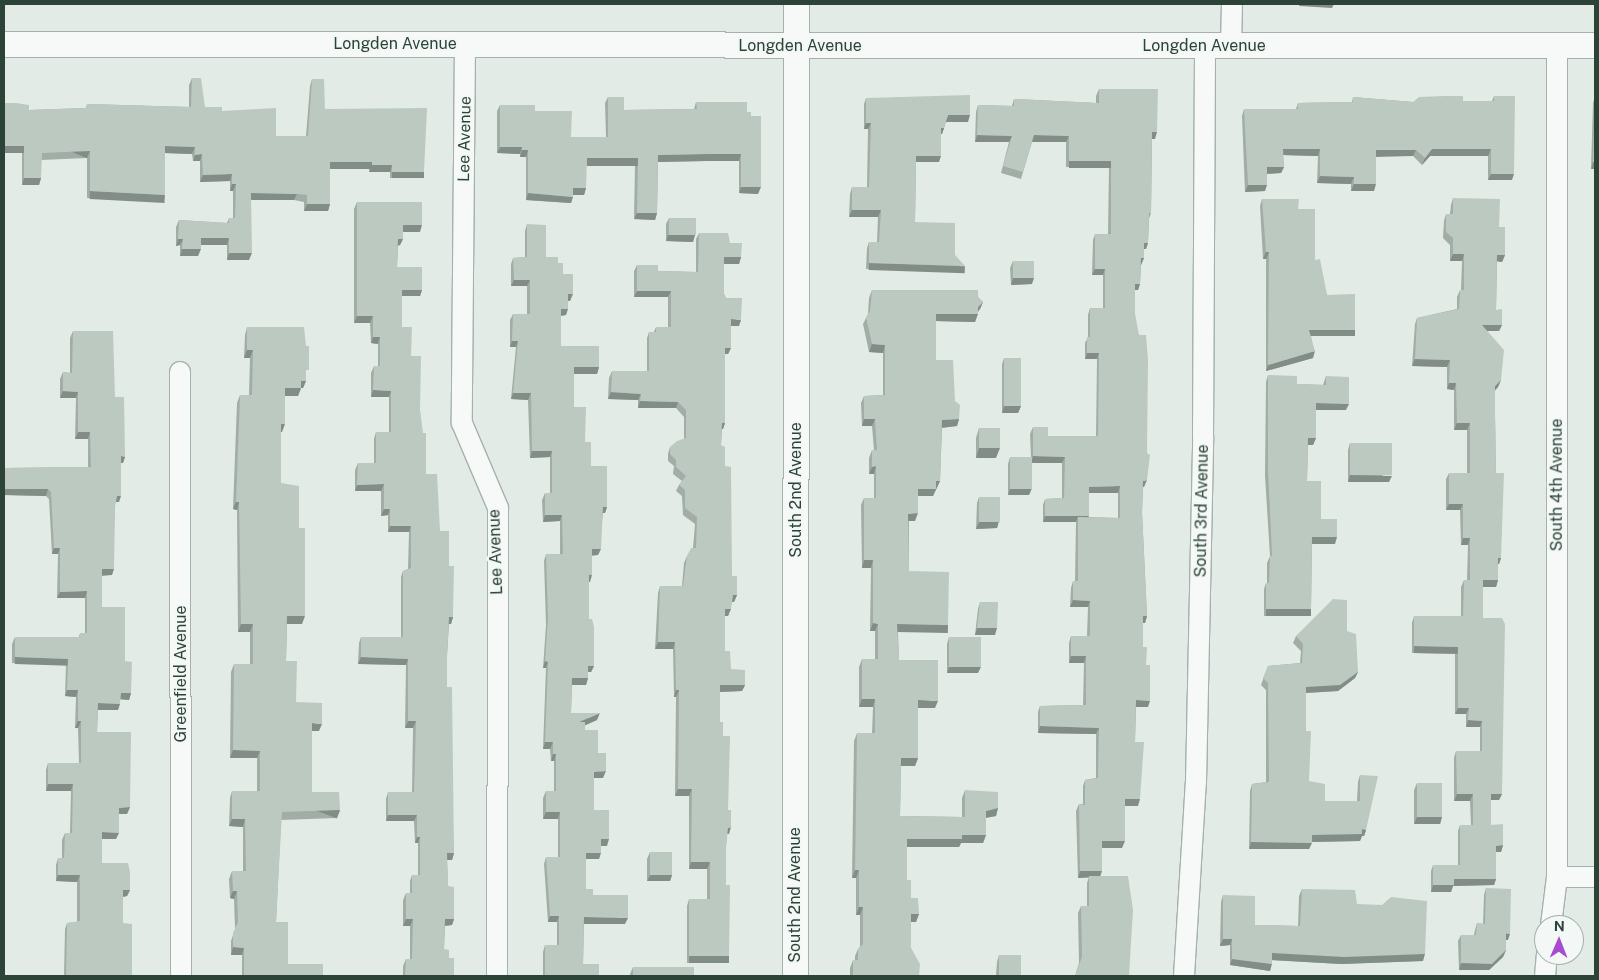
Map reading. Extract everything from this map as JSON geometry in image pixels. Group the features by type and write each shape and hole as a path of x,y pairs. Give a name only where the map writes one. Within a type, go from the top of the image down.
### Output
{"street":[{"name":"South 2nd Avenue","path":"795,976 796,4"},
{"path":"1231,47 1232,4"},
{"name":"Longden Avenue","path":"4,44 1231,47 1595,45"},
{"name":"Lee Avenue","path":"465,44 462,423 498,508 497,976"},
{"name":"South 4th Avenue","path":"1552,915 1557,877 1557,44"},
{"name":"South 3rd Avenue","path":"1184,976 1197,772 1204,436 1205,46"},
{"name":"Greenfield Avenue","path":"180,372 181,976"},
{"path":"1557,877 1595,877"}],"building":[{"path":"192,78 201,78 205,107 222,107 222,111 276,108 276,136 308,136 312,79 324,79 325,109 427,108 424,172 392,172 392,165 372,165 372,162 330,162 330,204 307,204 307,195 251,193 252,253 229,253 229,238 201,238 201,249 182,249 183,239 178,239 179,220 229,223 229,218 235,218 236,184 232,184 232,174 203,175 202,154 195,155 195,147 165,146 165,195 90,191 90,151 42,153 41,178 24,178 24,146 4,146 4,103 29,105 29,110 87,108 87,104 191,107"},
{"path":"1099,89 1158,89 1157,132 1152,132 1151,213 1149,213 1148,243 1144,243 1144,258 1141,258 1140,284 1135,284 1135,314 1139,335 1146,335 1148,360 1147,453 1150,455 1147,480 1143,481 1142,512 1147,616 1143,616 1143,647 1147,647 1146,665 1150,665 1150,701 1136,700 1135,742 1144,742 1140,799 1125,799 1125,841 1102,841 1102,871 1080,871 1079,804 1085,805 1085,780 1098,778 1099,728 1040,726 1040,706 1086,705 1086,656 1071,656 1071,636 1090,636 1090,601 1073,600 1073,581 1078,581 1078,517 1120,518 1120,486 1089,487 1089,516 1045,516 1045,499 1064,498 1065,457 1033,456 1033,427 1048,427 1048,436 1098,436 1099,353 1087,353 1087,337 1090,337 1090,308 1105,308 1105,269 1095,269 1095,234 1111,234 1111,161 1069,161 1069,136 1034,135 1023,172 1003,166 1012,136 977,135 978,105 1014,106 1014,99 1099,103"},
{"path":"970,95 970,115 948,115 944,128 941,128 941,156 916,156 915,222 955,223 955,255 965,266 869,263 869,242 879,242 881,210 852,210 852,187 869,187 871,123 866,123 866,98"},
{"path":"1463,96 1463,101 1494,101 1494,96 1515,96 1514,174 1491,174 1491,149 1432,149 1425,158 1416,150 1376,150 1376,184 1354,184 1354,177 1320,176 1320,149 1283,149 1284,167 1267,167 1267,185 1248,185 1244,109 1298,109 1298,103 1353,102 1353,97 1413,102 1419,97"},
{"path":"1595,96 1595,162 1593,162"},
{"path":"608,97 624,97 624,110 697,109 696,102 747,102 747,112 751,112 751,116 761,116 761,187 741,187 741,154 658,155 657,213 637,213 638,158 587,158 586,188 573,188 573,197 528,193 528,150 522,150 522,147 500,147 500,105 535,105 535,111 572,111 571,137 608,137"},
{"path":"1453,198 1500,199 1499,227 1505,227 1505,255 1497,255 1496,310 1502,309 1502,325 1482,325 1504,350 1501,380 1495,386 1496,473 1504,473 1501,558 1498,558 1498,580 1483,580 1483,618 1502,618 1505,624 1502,794 1491,794 1491,825 1503,824 1503,845 1496,846 1496,879 1454,879 1454,885 1433,885 1433,865 1460,865 1460,825 1473,825 1473,794 1457,794 1456,751 1482,751 1482,721 1468,720 1469,708 1458,708 1458,647 1414,646 1414,616 1463,616 1464,580 1470,580 1470,538 1463,538 1463,504 1449,504 1449,473 1470,473 1470,423 1457,423 1456,383 1449,383 1450,360 1415,359 1417,318 1459,309 1460,290 1464,290 1464,254 1453,254 1453,238 1446,232 1446,214 1453,214"},
{"path":"1262,199 1299,199 1298,209 1315,209 1315,260 1320,259 1327,295 1355,294 1355,330 1309,330 1315,351 1268,365 1269,252 1266,252"},
{"path":"357,202 422,202 422,225 403,225 403,239 398,239 397,267 422,267 422,290 402,290 402,327 412,327 411,356 421,356 420,411 423,433 426,433 426,474 437,474 440,531 449,531 449,566 454,566 453,617 449,617 447,687 452,687 454,853 447,853 448,886 454,887 454,919 445,919 444,949 449,950 449,958 454,958 454,976 405,976 406,959 412,959 413,919 406,919 406,893 412,893 412,875 420,875 420,837 417,837 417,815 388,815 388,792 414,792 416,721 408,721 408,659 361,657 361,637 403,637 403,571 411,568 411,526 390,526 390,509 384,509 384,484 357,485 358,463 376,463 376,432 391,432 391,391 373,390 374,366 380,366 380,337 373,337 373,316 357,316"},
{"path":"669,218 696,218 696,235 669,235"},
{"path":"527,224 546,225 546,257 558,257 558,263 563,263 563,274 573,274 573,294 568,294 568,309 561,309 561,346 599,346 599,367 574,367 574,407 586,407 585,442 591,442 591,466 607,466 607,507 603,507 601,549 592,549 592,575 589,575 589,619 592,619 594,627 594,666 588,666 588,678 572,678 571,713 600,713 579,722 585,722 585,730 598,730 598,753 606,753 606,771 594,772 594,810 609,810 609,839 601,839 601,853 586,853 586,889 593,889 593,895 628,895 628,918 584,917 583,964 599,964 599,976 545,976 545,945 559,945 559,916 550,916 546,857 560,857 560,812 546,812 546,791 556,791 556,754 553,754 553,742 545,742 548,662 545,661 548,619 546,554 563,554 562,515 545,515 545,493 552,493 552,451 532,451 531,393 513,393 518,341 512,341 513,314 530,314 530,280 514,280 513,258 527,257"},
{"path":"699,233 728,233 730,243 742,243 741,257 724,257 724,294 726,298 742,298 741,320 731,319 731,348 725,348 725,423 722,423 721,445 725,447 725,466 731,467 732,576 737,576 737,595 733,595 731,609 725,609 725,651 730,651 731,669 745,670 745,685 720,685 720,722 723,722 723,736 730,736 728,810 731,810 731,827 728,828 726,847 726,885 730,885 729,956 689,956 689,899 710,899 710,862 691,862 692,789 678,789 679,690 676,690 675,642 658,642 660,586 683,586 687,556 691,548 696,548 697,517 685,508 685,490 679,485 686,476 676,467 676,460 670,454 670,447 677,441 686,438 686,410 678,402 640,401 641,394 611,392 612,371 649,371 649,332 656,332 656,327 671,327 671,291 637,291 637,265 658,265 658,271 698,272"},
{"path":"1013,261 1034,261 1034,278 1013,278"},
{"path":"872,290 978,290 978,297 983,302 978,307 978,314 936,314 936,360 953,360 955,401 960,405 959,419 942,420 940,481 936,481 936,489 918,489 918,513 908,514 909,571 949,572 948,625 897,624 899,660 938,660 938,701 918,700 918,758 901,758 900,816 965,817 965,790 998,792 998,808 986,811 986,835 962,835 962,839 907,839 907,880 911,880 911,898 918,898 919,914 911,914 911,948 920,964 919,976 853,976 853,960 858,960 858,949 863,944 863,907 859,907 859,870 855,870 857,733 875,733 875,699 862,699 862,659 878,659 878,624 873,623 873,560 864,560 864,498 876,498 876,466 872,467 872,450 877,450 875,419 864,419 864,396 885,395 885,345 872,344 866,317 870,311"},
{"path":"247,327 304,327 306,346 309,346 309,370 306,370 306,381 301,381 301,388 285,388 285,424 281,424 281,483 299,486 299,528 305,528 305,616 287,616 286,661 297,661 296,702 322,703 322,724 312,723 312,792 339,792 340,810 282,812 276,922 288,922 288,964 323,964 323,976 244,976 244,948 233,947 233,933 238,922 237,891 233,891 232,871 246,871 245,819 232,819 232,791 260,791 260,751 233,750 234,664 253,664 253,624 241,624 239,502 236,502 240,395 252,395 253,350 247,350"},
{"path":"73,331 113,331 115,397 124,397 125,457 121,456 121,496 117,496 115,507 114,569 102,569 102,607 125,607 125,661 132,662 131,693 121,693 120,704 98,703 97,732 131,732 130,807 119,808 119,833 102,832 102,863 128,863 130,890 123,890 123,923 132,924 132,976 66,976 67,923 80,921 80,875 58,875 58,858 64,858 65,833 72,833 73,784 48,784 48,763 81,763 81,721 78,721 78,690 67,690 68,659 15,657 15,637 80,637 80,633 87,633 87,591 60,592 60,548 54,548 51,492 48,489 4,489 4,468 91,467 90,432 78,432 78,392 63,391 63,372 72,373"},
{"path":"1004,358 1021,358 1021,406 1004,406"},
{"path":"1268,375 1297,376 1297,384 1326,385 1326,376 1349,377 1349,404 1316,403 1316,438 1308,438 1307,481 1321,481 1321,519 1337,519 1337,537 1312,537 1311,609 1266,609 1266,583 1269,583 1270,556 1272,556 1268,469"},
{"path":"979,428 1000,428 1000,448 979,448"},
{"path":"1350,443 1392,443 1392,475 1350,475"},
{"path":"1010,457 1032,457 1032,489 1010,489"},
{"path":"979,497 1000,497 1000,522 979,522"},
{"path":"1333,599 1347,600 1347,631 1356,634 1358,672 1340,685 1306,687 1306,731 1311,731 1309,781 1325,784 1325,801 1360,801 1360,775 1378,776 1366,830 1362,829 1362,834 1312,835 1312,843 1251,842 1252,784 1269,782 1268,683 1263,678 1268,666 1302,663 1303,644 1296,636"},
{"path":"980,602 998,602 997,628 977,628"},
{"path":"949,637 981,637 981,667 949,667"},
{"path":"4,699 5,699 4,718"},
{"path":"1417,783 1442,783 1442,817 1417,817"},
{"path":"650,852 672,852 672,875 650,875"},
{"path":"1089,876 1128,876 1133,910 1129,976 1076,976 1082,957 1081,906 1089,906"},
{"path":"1486,888 1511,889 1510,934 1506,933 1506,950 1492,964 1461,963 1461,935 1476,935 1477,923 1485,924"},
{"path":"1302,889 1355,890 1357,904 1382,905 1391,897 1427,901 1425,954 1344,957 1272,953 1272,964 1232,959 1232,939 1223,939 1223,895 1255,896 1255,925 1300,926"},
{"path":"999,955 1021,955 1021,976 999,976"},
{"path":"633,967 694,967 694,976 633,976"}]}
